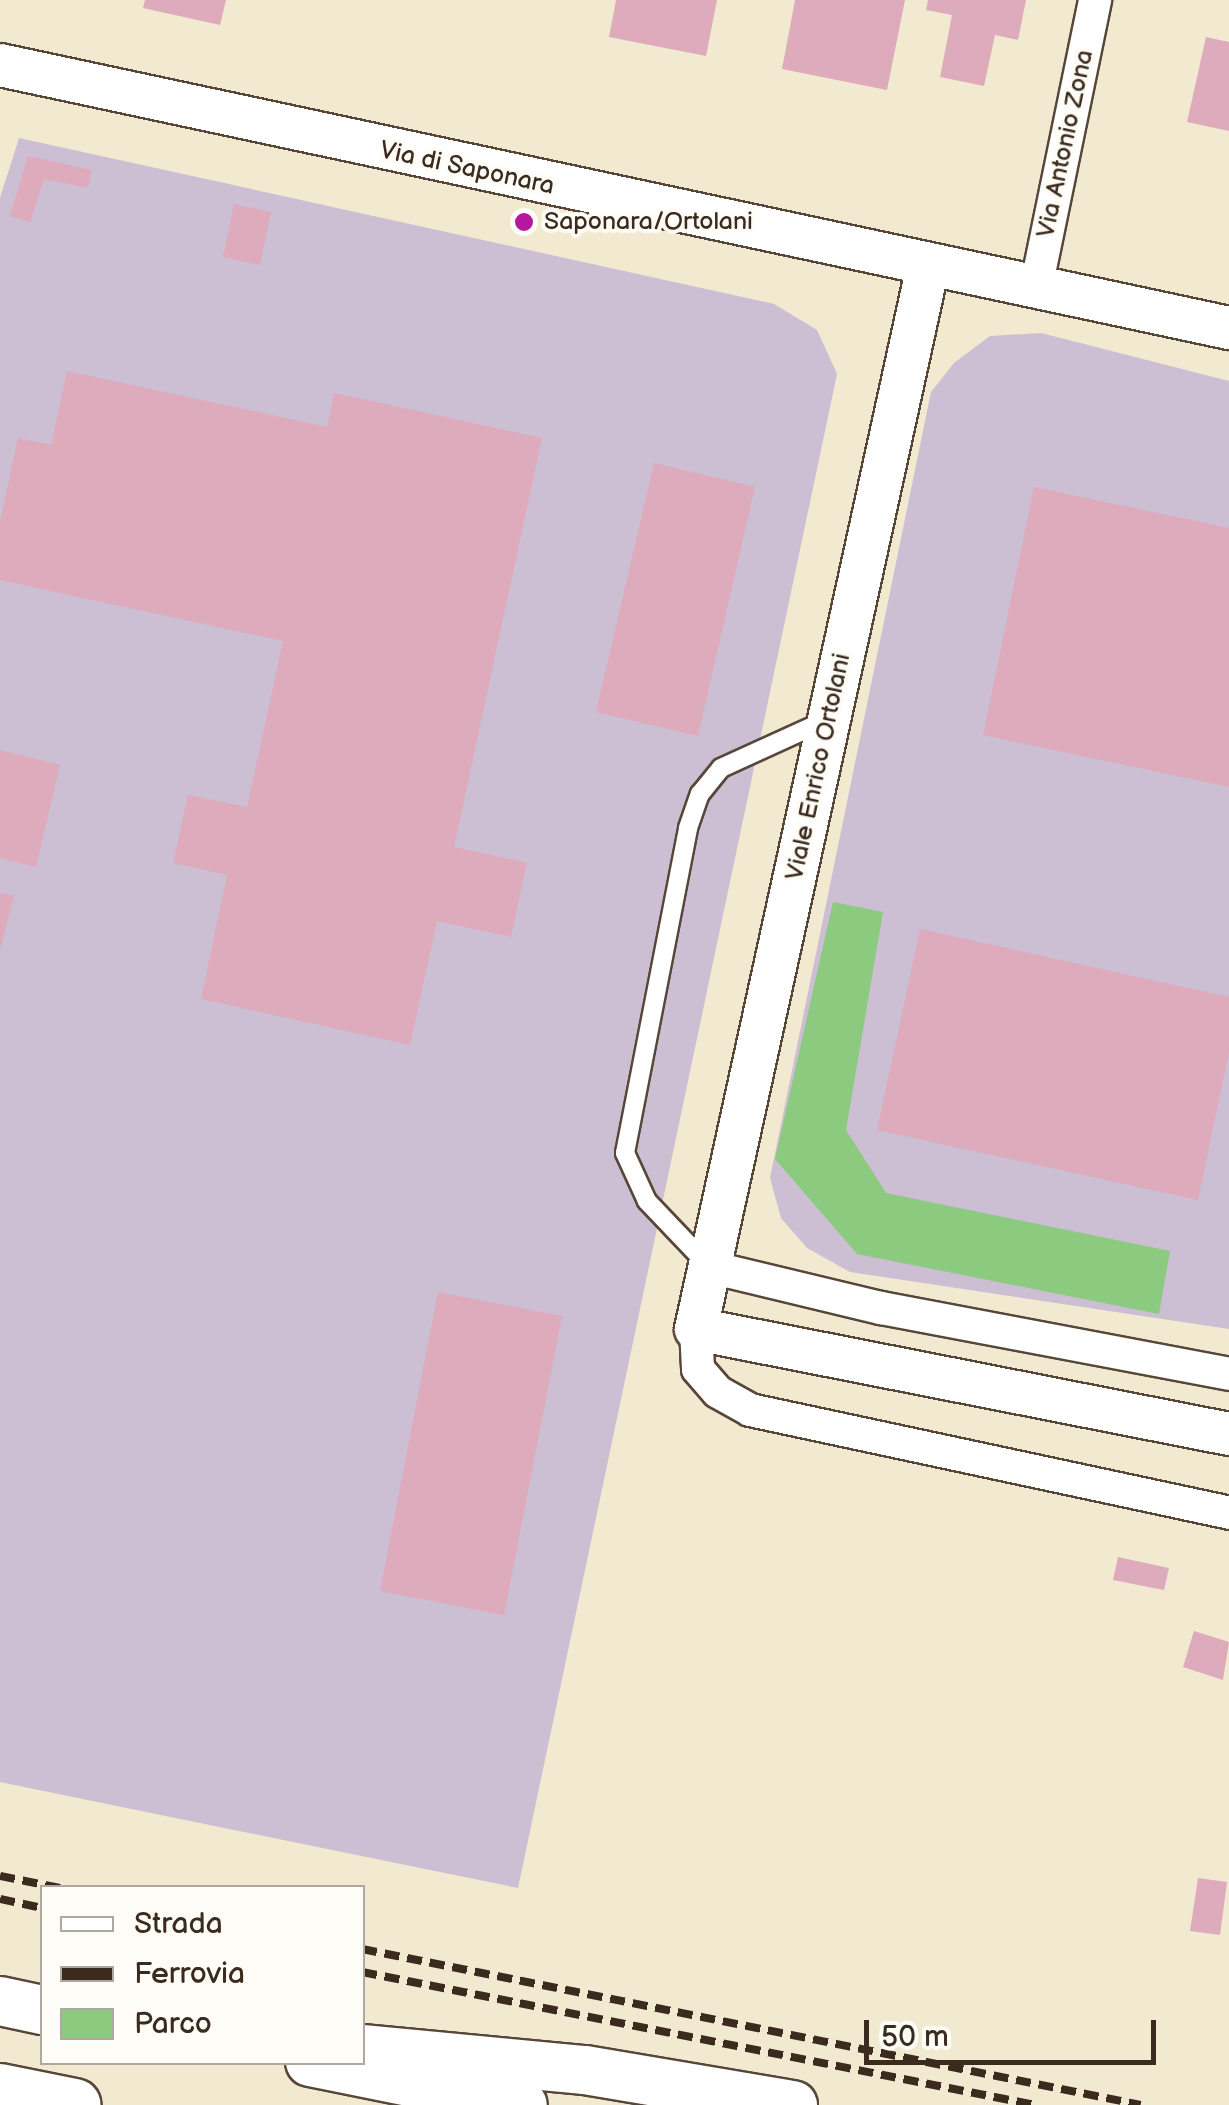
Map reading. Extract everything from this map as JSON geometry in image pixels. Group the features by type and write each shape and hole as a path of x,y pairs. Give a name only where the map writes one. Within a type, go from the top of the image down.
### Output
{"main road":[{"path":"0,2001 40,2010"},
{"path":"365,2049 551,2066 793,2105"},
{"path":"325,2065 522,2105"},
{"path":"0,2090 75,2105"}],"street":[{"name":"Via Antonio Zona","path":"1036,288 1095,0"},
{"name":"Via di Saponara","path":"0,65 1229,328"},
{"name":"Viale Enrico Ortolani","path":"928,266 696,1329 698,1368 706,1380 761,1414 1229,1512"},
{"path":"710,1267 881,1308 1229,1374"},
{"path":"696,1329 1229,1434"}],"lane":[{"path":"710,1267 647,1201 624,1154 688,828 700,794 721,768 830,719"}],"shaded area":[{"path":"19,138 774,304 817,330 837,374 518,1888 0,1782 0,198"},
{"path":"1041,333 1229,381 1229,1329 850,1272 807,1248 781,1218 770,1178 931,392 954,363 990,336"}],"green space":[{"path":"833,902 883,912 846,1130 886,1193 1170,1251 1159,1314 857,1254 775,1159"}],"building":[{"path":"145,0 226,0 220,25 143,8"},
{"path":"616,0 717,0 706,56 609,37"},
{"path":"795,0 905,0 887,90 782,69"},
{"path":"928,0 1026,0 1018,40 995,35 984,86 940,77 952,15 926,10"},
{"path":"1206,37 1229,42 1229,131 1187,122"},
{"path":"28,156 92,170 88,188 44,179 30,222 10,216"},
{"path":"234,204 271,212 260,265 223,257"},
{"path":"67,371 327,427 334,393 542,438 454,847 527,863 511,937 437,921 410,1045 201,999 227,875 173,863 188,795 247,807 283,641 0,580 0,521 18,438 51,445"},
{"path":"654,463 755,487 698,736 596,712"},
{"path":"1034,487 1229,528 1229,787 983,735"},
{"path":"0,750 60,765 36,867 0,858"},
{"path":"0,893 14,896 1,947 0,947"},
{"path":"920,929 1229,997 1229,1052 1198,1200 877,1130"},
{"path":"438,1292 562,1316 504,1615 380,1591"},
{"path":"1118,1557 1169,1568 1164,1590 1113,1580"},
{"path":"1194,1631 1229,1642 1223,1680 1183,1667"},
{"path":"1198,1878 1227,1882 1220,1935 1190,1931"}],"railway":[{"path":"0,1876 45,1885"},
{"path":"0,1899 40,1908"},
{"path":"365,1950 1141,2105"},
{"path":"365,1973 1035,2105"}],"place":[{"name":"Saponara/Ortolani","path":"524,222"}]}
